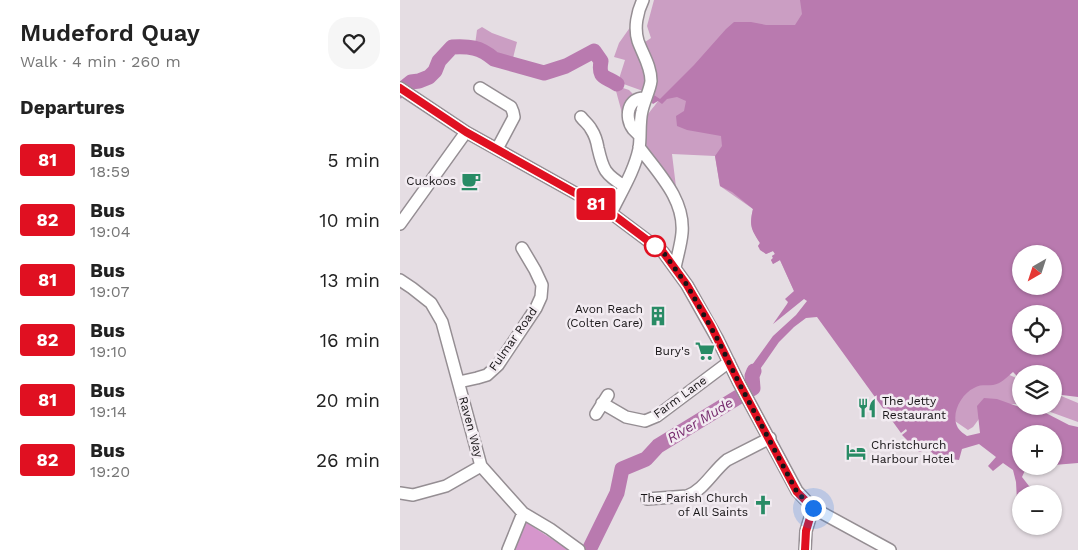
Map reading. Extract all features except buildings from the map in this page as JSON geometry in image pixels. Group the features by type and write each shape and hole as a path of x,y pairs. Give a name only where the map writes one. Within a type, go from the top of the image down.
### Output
{"street":[{"path":"611,213 634,167 639,147 641,112 651,84 649,66 637,40 638,14 643,0"},
{"path":"480,88 511,107 513,112 514,117 497,149"},
{"path":"404,91 466,132 611,213 663,252 687,285 718,340 797,492 813,508 890,550"},
{"path":"581,117 592,129 601,162 606,171 612,178 624,186"},
{"path":"400,224 466,132"},
{"path":"639,147 673,193 680,215 682,232 675,268"},
{"name":"Fulmar Road","path":"459,382 487,375 498,365 536,308 541,297 542,285 536,270 522,248"},
{"name":"Raven Way","path":"400,280 431,303 442,322 481,466 523,513 550,529 579,550"},
{"name":"Farm Lane","path":"596,414 605,399 626,417 645,421 657,416 728,362"},
{"path":"647,498 693,494 721,464 770,438"},
{"path":"400,493 413,495 446,486 481,466"},
{"path":"805,550 806,531 813,508"},
{"path":"508,550 523,513"}],"shaded area":[{"path":"654,0 954,0 794,291 780,260 773,264 771,260 775,254 773,251 766,254 758,246 760,243 751,223 753,209 720,186 715,156 672,154 676,187 673,187 647,147 643,129 645,120 658,101 654,95 655,81 642,44 651,38 647,26"},
{"path":"800,0 1078,0 1078,397 1062,395 1062,365 1012,365 1012,373 1004,380 993,385 979,386 969,391 958,405 955,417 958,428 967,436 980,433 977,406 984,398 997,399 1012,404 1012,415 1050,415 1069,425 1078,427 1078,463 1062,464 1062,425 1012,425 1012,469 1003,463 993,471 988,466 996,457 979,444 962,449 959,460 941,461 926,447 925,450 919,452 902,435 907,431 906,429 901,433 817,317 806,318 779,342 756,375 755,393 750,385 747,372 773,336 796,315 807,301 804,299 773,324 788,302 785,299 794,291 780,260 773,264 771,260 775,254 773,251 766,254 758,246 760,243 751,224 753,209 732,192 720,186 715,156 722,146 721,136 687,130 677,126 676,116 684,111 686,101 677,97 667,99 662,104 658,101 653,104 651,102 654,95 660,99 734,22 795,25 802,14"},
{"path":"631,26 644,76 645,86 643,91 618,82 625,60 614,57 619,43"},
{"path":"482,27 492,33 517,42 513,58 475,45 477,30"},
{"path":"617,86 629,90 635,96 622,113 616,91"},
{"path":"1005,373 1012,376 1012,404 990,404 973,427 968,430 949,417 957,392"},
{"path":"1062,396 1078,403 1078,422 1059,415 1062,415"},
{"path":"1014,475 1023,475 1022,477 1028,485 1016,485"},
{"path":"524,521 569,550 512,550"}],"waterway":[{"path":"400,91 411,82 429,77 435,71 439,61 452,47 474,48 494,59 544,73 566,66 594,51 601,61 600,67 603,76 617,84"},
{"name":"River Mude","path":"589,550 617,493 622,469 646,459 658,446 753,388 752,376 754,371"}],"bus line":[{"name":"81","path":"400,88 466,132 611,213 663,252 687,285 711,326 797,492 813,508 806,531 805,550"}],"place":[{"name":"Cuckoos","path":"471,181"},
{"name":"Avon Reach (Colten Care)","path":"658,316"},
{"name":"Bury's","path":"705,351"},
{"name":"The Jetty Restaurant","path":"867,408"},
{"name":"Christchurch Harbour Hotel","path":"856,452"},
{"name":"The Parish Church of All Saints","path":"763,505"}],"route":[{"path":"655,246 650,241 663,252 687,285 718,340 797,492 813,508"}]}
